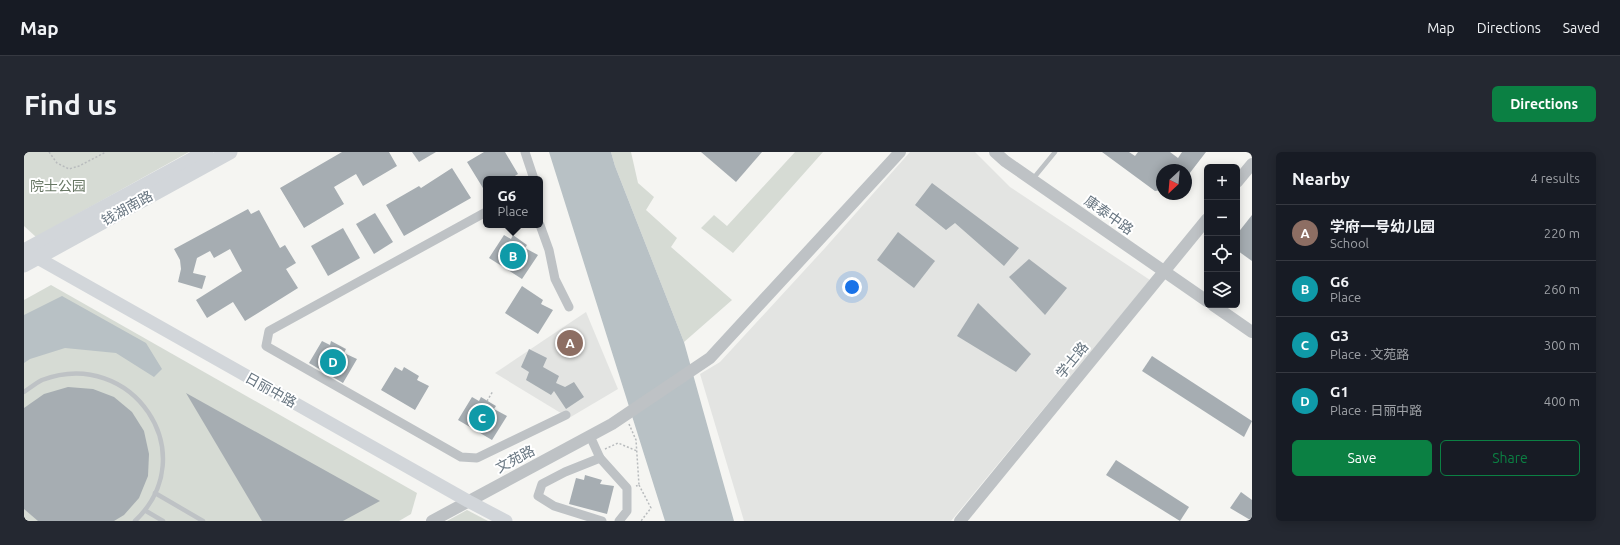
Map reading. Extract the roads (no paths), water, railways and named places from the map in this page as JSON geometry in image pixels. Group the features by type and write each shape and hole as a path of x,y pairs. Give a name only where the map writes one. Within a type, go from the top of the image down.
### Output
{"main road":[{"name":"钱湖南路","path":"27,254 206,152"},
{"name":"钱湖南路","path":"27,254 230,152"},
{"name":"日丽中路","path":"27,254 506,521"}],"street":[{"path":"525,152 533,176"},
{"name":"文苑路","path":"432,521 612,424 710,358 900,152"},
{"name":"康泰中路","path":"995,152 1032,180 1204,299"},
{"path":"1240,178 1252,164"},
{"path":"483,214 269,331 266,346 461,457 477,458 566,415"},
{"name":"学士路","path":"960,521 1204,223"},
{"path":"541,228 549,250 555,280 568,307"},
{"path":"1217,308 1252,332"},
{"path":"590,436 599,455 627,488 627,511 619,521"},
{"path":"599,455 542,484 538,496 554,506 602,521"}],"lane":[{"path":"1032,180 1055,152"},
{"path":"24,392 41,381 68,373 97,375 123,386 144,405 158,430 163,458 159,486 146,510 135,521"},
{"path":"155,493 203,521"},
{"path":"146,510 163,521"}],"place":[{"name":"G6","path":"513,256"},
{"name":"学府一号幼儿园","path":"570,343"},
{"name":"G1","path":"333,362"},
{"name":"G3","path":"482,418"}],"park label":[{"name":"院士公园","path":"58,186"}]}
